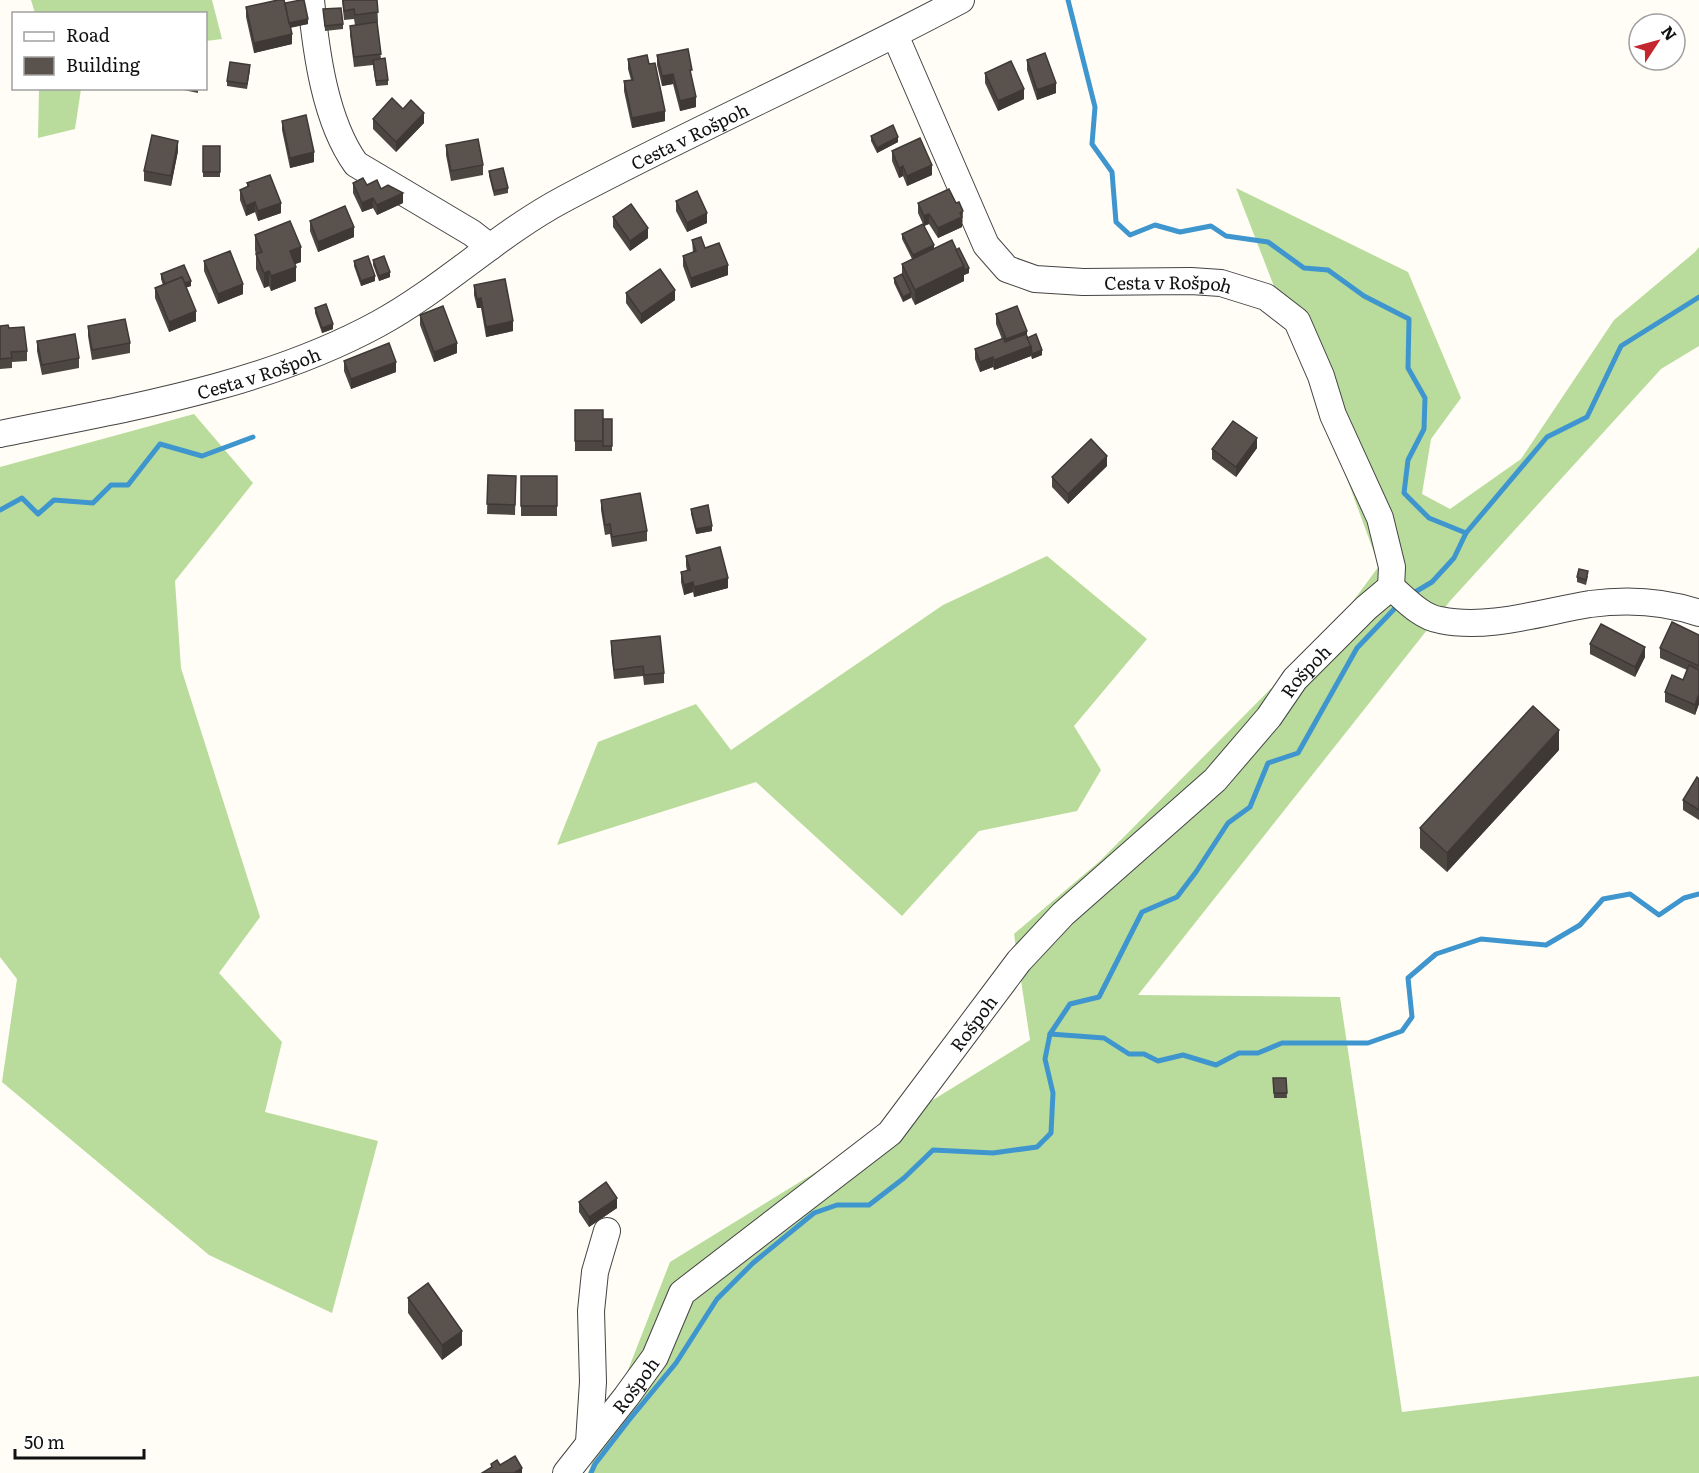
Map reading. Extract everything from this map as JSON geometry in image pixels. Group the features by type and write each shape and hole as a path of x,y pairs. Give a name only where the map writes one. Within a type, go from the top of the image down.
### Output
{"street":[{"path":"311,0 316,44 334,123 344,148 356,164 472,233 490,247"},
{"name":"Cesta v Rošpoh","path":"0,434 126,409 243,379 319,352 379,323 560,201 664,146 782,91 961,0"},
{"name":"Cesta v Rošpoh","path":"895,35 986,245 1007,269 1035,279 1083,282 1221,283 1266,297 1297,321 1321,376 1333,415 1380,518 1402,597"},
{"path":"1402,597 1438,620 1472,622 1496,621 1590,604 1636,601 1662,604 1699,613"},
{"name":"Rošpoh","path":"566,1473 655,1357 682,1293 890,1133 1019,961 1063,914 1215,780 1269,717 1295,679 1366,608 1402,597"},
{"path":"589,1442 593,1382 591,1311 595,1272 606,1231"}],"green space":[{"path":"31,0 212,0 222,39 207,41 207,12 35,12"},
{"path":"39,90 81,90 75,129 38,138"},
{"path":"1236,188 1408,272 1461,398 1431,439 1422,494 1450,509 1521,459 1614,320 1699,247 1699,346 1661,369 1450,601 1138,995 1340,997 1402,1412 1699,1376 1699,1473 588,1473 670,1262 1030,1040 1014,934 1100,861 1340,619 1379,566"},
{"path":"194,414 253,483 175,581 181,668 260,917 219,973 282,1042 265,1112 378,1141 332,1313 209,1255 2,1082 17,979 0,957 0,467"},
{"path":"1047,556 1147,639 1074,726 1101,770 1077,811 979,831 902,916 756,782 557,845 598,742 696,704 731,750 943,605"}],"building":[{"path":"284,0 292,34 254,43 246,7"},
{"path":"304,0 308,19 289,23 285,3"},
{"path":"343,0 377,0 378,12 355,15 354,9 344,11"},
{"path":"341,8 343,24 325,26 323,9"},
{"path":"377,22 381,54 354,57 350,26"},
{"path":"688,49 696,97 680,101 673,74 662,76 657,55"},
{"path":"1045,53 1056,83 1037,90 1027,60"},
{"path":"647,55 649,64 655,63 665,111 632,118 624,81 633,80 628,59"},
{"path":"385,58 388,80 376,81 373,60"},
{"path":"1011,61 1024,89 998,101 985,73"},
{"path":"230,62 250,65 247,84 227,81"},
{"path":"392,98 403,109 411,100 424,113 396,142 373,119"},
{"path":"306,115 314,152 290,158 282,121"},
{"path":"893,125 898,137 877,148 871,136"},
{"path":"152,135 178,141 171,176 144,171"},
{"path":"920,138 932,165 907,176 903,166 899,168 892,151"},
{"path":"478,139 483,165 451,171 446,145"},
{"path":"203,146 220,146 220,172 203,172"},
{"path":"503,168 508,188 494,191 489,171"},
{"path":"270,175 281,203 258,211 255,202 246,206 240,190 249,186 247,183"},
{"path":"363,178 367,185 377,180 381,189 388,185 403,193 377,205 373,198 362,203 353,183"},
{"path":"949,189 956,203 959,202 963,211 960,213 962,217 938,228 929,214 924,216 918,203"},
{"path":"697,191 707,213 687,223 676,201"},
{"path":"631,204 648,228 630,241 613,217"},
{"path":"345,206 354,227 318,242 310,221"},
{"path":"290,221 301,247 290,251 296,267 271,276 269,271 264,273 256,254 262,252 255,235"},
{"path":"923,224 934,245 913,255 902,234"},
{"path":"701,237 705,248 719,243 728,265 691,278 683,256 696,251 692,240"},
{"path":"952,240 964,266 915,290 902,264"},
{"path":"959,248 969,268 964,270 956,250"},
{"path":"230,251 243,284 218,294 204,261"},
{"path":"368,256 375,276 361,281 354,261"},
{"path":"384,256 390,272 379,276 373,260"},
{"path":"184,265 191,281 185,283 182,277 165,284 161,274"},
{"path":"660,269 675,290 641,314 626,293"},
{"path":"902,274 911,293 903,297 894,278"},
{"path":"182,277 196,311 169,322 155,288"},
{"path":"505,279 513,321 486,327 481,298 477,299 474,285"},
{"path":"326,304 333,324 322,328 315,308"},
{"path":"443,306 457,343 434,352 420,315"},
{"path":"1017,306 1027,331 1006,339 996,314"},
{"path":"125,319 130,343 92,350 88,326"},
{"path":"8,325 9,328 24,327 27,351 11,352 12,358 0,359 0,326"},
{"path":"75,334 79,358 42,365 37,341"},
{"path":"1026,334 1031,346 994,360 993,357 980,362 975,349 1004,338 1005,342"},
{"path":"1036,334 1042,350 1032,354 1027,338"},
{"path":"389,343 396,362 351,379 344,361"},
{"path":"575,410 603,410 603,441 575,441"},
{"path":"603,419 612,419 612,446 603,446"},
{"path":"1233,421 1257,438 1236,467 1212,449"},
{"path":"1091,439 1107,456 1068,494 1052,477"},
{"path":"488,475 516,476 515,505 487,504"},
{"path":"521,476 557,476 557,506 521,506"},
{"path":"640,493 647,531 612,537 610,524 605,525 601,500"},
{"path":"708,505 712,526 696,529 691,509"},
{"path":"720,547 728,578 694,587 693,582 684,585 681,572 690,570 686,556"},
{"path":"1579,569 1588,571 1586,580 1577,577"},
{"path":"1672,622 1699,635 1699,666 1660,648"},
{"path":"1601,624 1645,647 1635,667 1590,644"},
{"path":"660,636 664,673 644,675 643,666 614,670 611,641"},
{"path":"1689,665 1699,670 1699,694 1695,705 1665,692 1672,675 1683,680"},
{"path":"1533,706 1559,730 1447,853 1420,828"},
{"path":"1697,777 1699,779 1699,810 1683,800"},
{"path":"1273,1078 1286,1078 1287,1093 1274,1093"},
{"path":"606,1182 617,1198 589,1217 579,1202"},
{"path":"428,1283 462,1331 442,1345 408,1298"},
{"path":"515,1456 522,1468 514,1473 482,1473 492,1467 491,1464 497,1460 500,1465"}],"waterway":[{"path":"1068,0 1095,107 1092,144 1112,172 1116,222 1130,235 1155,225 1180,232 1211,226 1226,236 1268,242 1304,268 1328,270 1364,296 1409,319 1408,368 1425,398 1424,429 1408,460 1404,493 1429,518 1466,533"},
{"path":"1410,595 1432,582 1454,558 1466,533 1547,437 1587,417 1621,346 1699,297"},
{"path":"0,510 22,498 38,514 54,500 93,503 111,485 128,485 160,444 202,456 253,437"},
{"path":"591,1473 595,1464 676,1363 717,1299 753,1263 814,1213 837,1205 869,1205 904,1178 933,1150 993,1153 1037,1147 1051,1133 1053,1093 1045,1059 1050,1034 1070,1004 1099,997 1142,912 1177,897 1228,823 1250,807 1268,763 1298,753 1357,648 1400,603"},
{"path":"1050,1034 1104,1038 1129,1054 1144,1054 1158,1061 1183,1055 1216,1065 1239,1053 1258,1053 1282,1043 1368,1043 1402,1031 1412,1017 1408,978 1436,954 1481,939 1546,945 1580,925 1603,899 1630,894 1659,915 1684,898 1699,894"}]}
